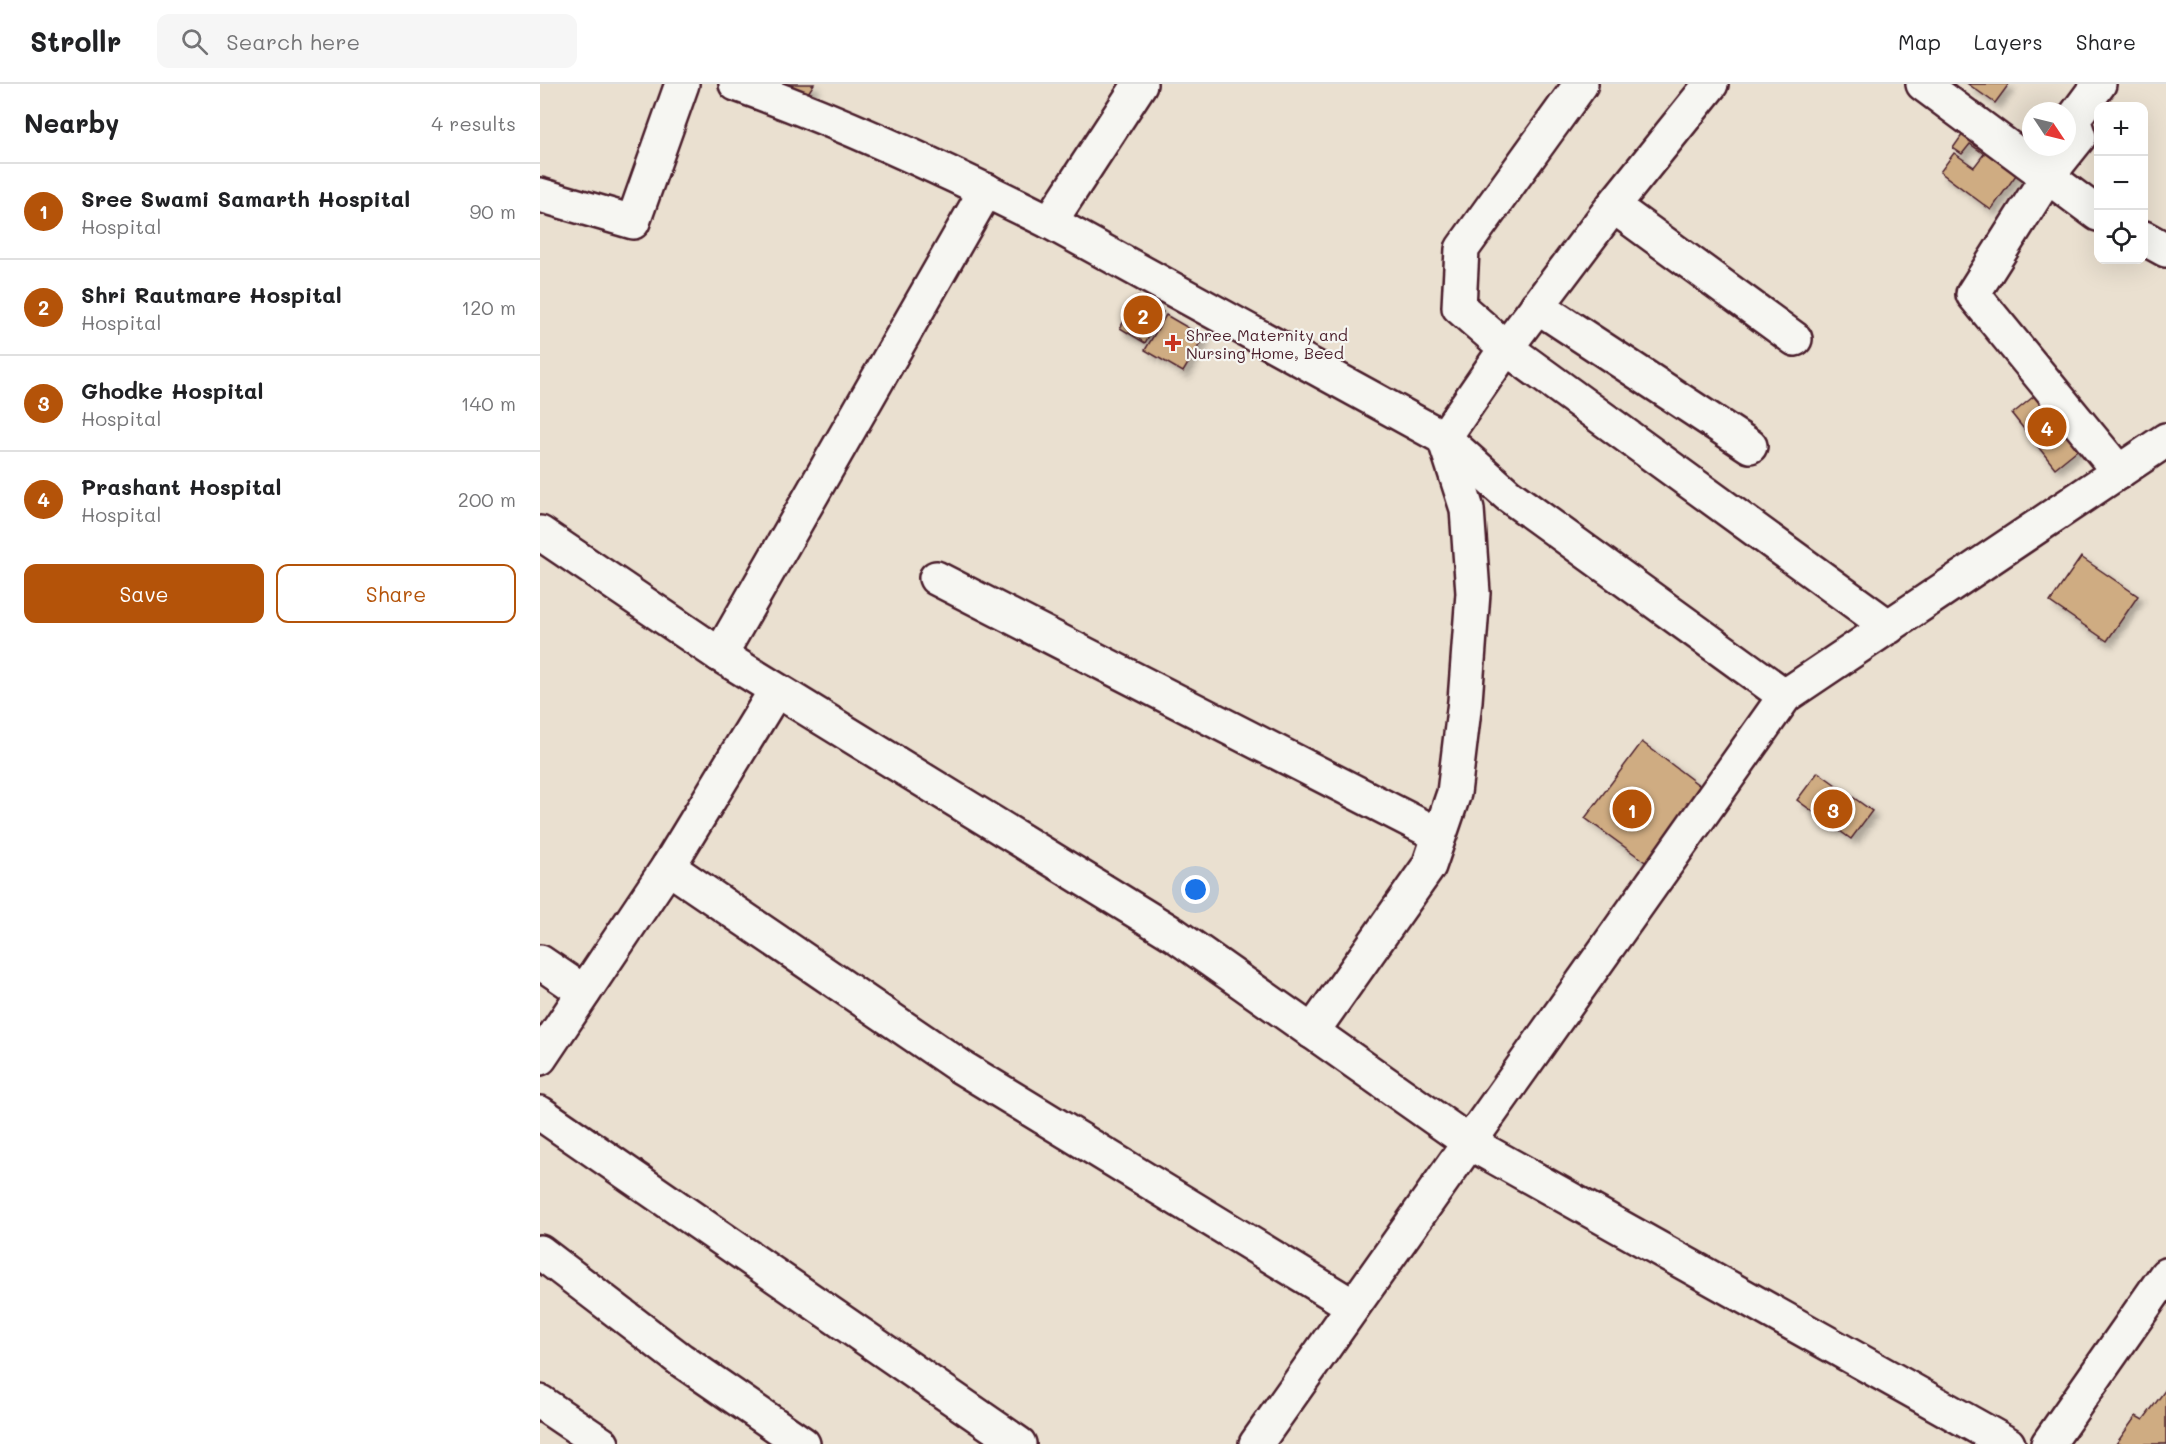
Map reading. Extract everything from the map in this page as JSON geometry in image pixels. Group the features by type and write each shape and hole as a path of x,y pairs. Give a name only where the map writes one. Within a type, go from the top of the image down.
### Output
{"street":[{"path":"540,195 633,222 682,84"},
{"path":"736,84 801,108 986,190 1050,222 1444,438 1508,495 1785,696"},
{"path":"1050,222 1140,84"},
{"path":"1581,84 1462,249 1459,307 1506,348 1888,627"},
{"path":"1444,438 1537,306 1613,206 1711,84"},
{"path":"1923,84 2094,211"},
{"path":"2099,84 2073,119 2079,136 2047,177 1974,294 2119,472"},
{"path":"720,655 986,190"},
{"path":"1613,206 1795,339"},
{"path":"2148,240 2166,250"},
{"path":"1537,306 1750,446"},
{"path":"1312,1032 1429,866 1454,792 1465,701 1473,593 1467,509 1444,438"},
{"path":"1256,1444 1785,696 2166,440"},
{"path":"540,532 720,655 1175,935 1470,1143 2008,1444"},
{"path":"936,578 1439,835"},
{"path":"540,1058 668,867 776,690"},
{"path":"668,867 765,936 961,1067 1353,1306"},
{"path":"540,962 584,992"},
{"path":"540,1113 1019,1444"},
{"path":"540,1252 681,1360 803,1444"},
{"path":"2048,1444 2166,1275"},
{"path":"540,1402 602,1444"}],"building":[{"path":"770,84 814,84 801,104"},
{"path":"1968,84 2009,84 1995,103"},
{"path":"1967,128 2021,168 1991,210 1940,172 1954,153 1974,167 1984,154 1970,144 1962,154 1953,148"},
{"path":"1138,297 1163,312 1145,343 1120,328"},
{"path":"1166,315 1204,337 1183,372 1145,350"},
{"path":"2038,393 2081,447 2055,468 2012,414"},
{"path":"2081,557 2138,596 2107,641 2050,602"},
{"path":"1642,742 1704,789 1648,864 1585,818"},
{"path":"1818,772 1872,811 1851,839 1797,800"},
{"path":"2166,1389 2166,1444 2116,1444 2136,1416 2143,1420"}],"place":[{"name":"Shri Rautmare Hospital","path":"1143,315"},
{"name":"Shree Maternity and Nursing Home, Beed","path":"1173,343"},
{"name":"Prashant Hospital","path":"2047,427"},
{"name":"Sree Swami Samarth Hospital","path":"1632,809"},
{"name":"Ghodke Hospital","path":"1833,809"}]}
